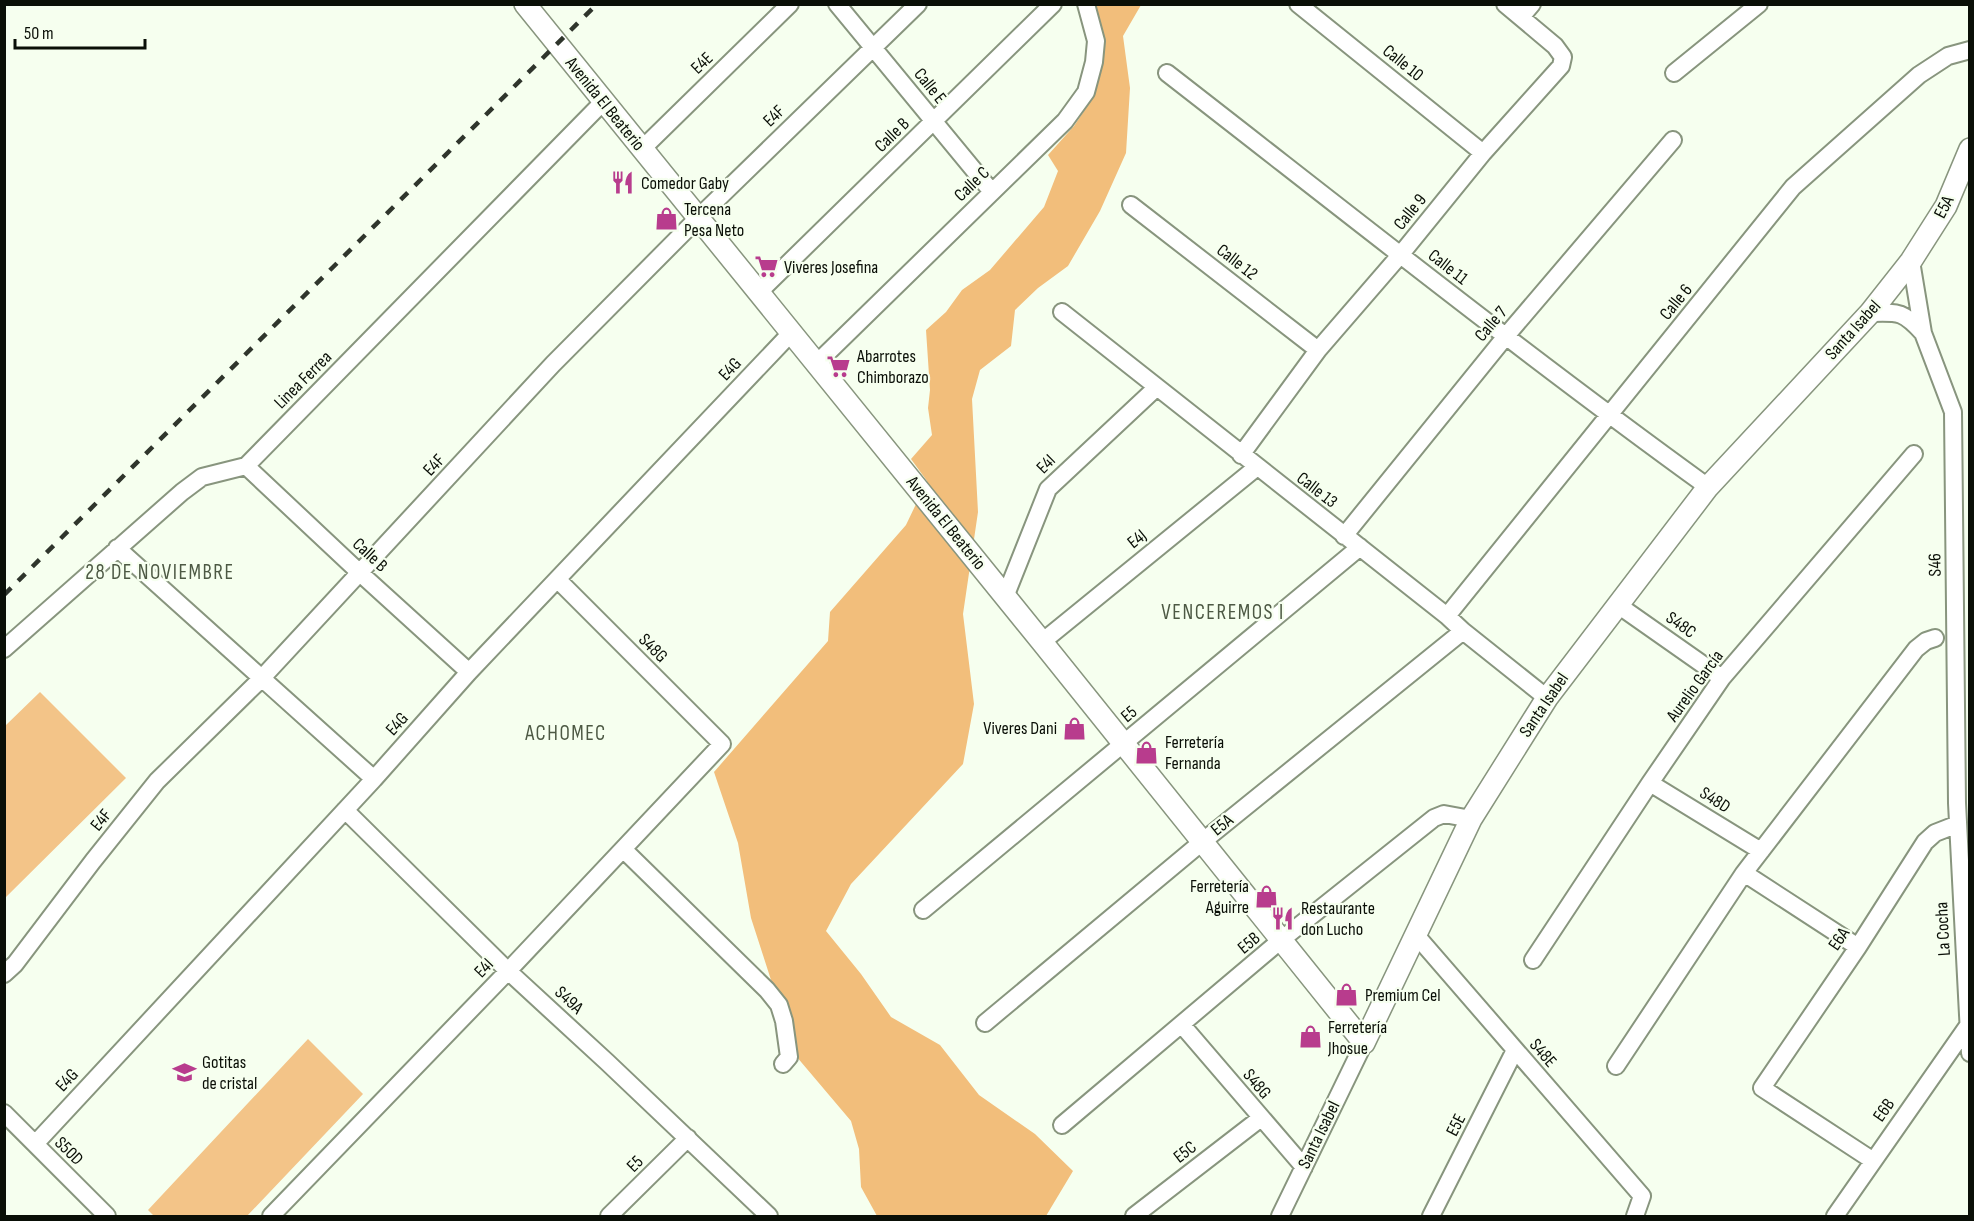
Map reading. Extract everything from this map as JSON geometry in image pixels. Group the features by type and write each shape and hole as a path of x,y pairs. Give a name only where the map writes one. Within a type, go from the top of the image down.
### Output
{"street":[{"name":"Avenida El Beaterio","path":"525,4 1364,1043"},
{"name":"E4E","path":"642,149 790,4"},
{"name":"Calle E","path":"837,4 992,192"},
{"name":"E4F","path":"4,974 15,964 157,781 261,679 553,364 698,218 918,4"},
{"name":"Calle B","path":"758,293 1053,4"},
{"name":"Calle C","path":"816,364 1065,121 1086,92 1094,62 1096,41 1086,4"},
{"name":"Calle 10","path":"1298,4 1483,153"},
{"name":"Calle 9","path":"1241,455 1318,350 1401,254 1483,153 1561,66 1563,57 1526,11 1505,4"},
{"path":"1674,73 1759,4"},
{"name":"Calle 6","path":"1447,616 1794,187 1919,75 1948,56 1970,50"},
{"name":"Calle 11","path":"1167,73 1610,416 1708,487"},
{"name":"Linea Ferrea","path":"246,466 603,102"},
{"name":"Calle 7","path":"1344,536 1506,336 1673,140"},
{"name":"E5A","path":"1911,261 1946,206 1970,149"},
{"name":"Calle 12","path":"1131,205 1318,350"},
{"name":"Santa Isabel","path":"1280,1216 1471,819 1547,698 1708,487 1870,313 1911,261"},
{"name":"S46","path":"1911,261 1923,333 1953,412 1957,803"},
{"name":"Calle 13","path":"1062,312 1447,616 1462,631 1547,698"},
{"path":"1870,313 1892,312 1908,317 1923,333"},
{"name":"E4G","path":"35,1144 374,779 469,672 791,333"},
{"name":"E4I","path":"1005,597 1048,489 1157,387"},
{"name":"Aurelio García","path":"1533,960 1722,678 1914,454"},
{"name":"Calle B","path":"246,466 469,672"},
{"path":"4,649 117,548 202,477 246,466"},
{"name":"E4J","path":"1042,642 1257,467"},
{"name":"E5","path":"923,910 1360,547"},
{"path":"117,548 374,779"},
{"name":"S48G","path":"558,580 722,744"},
{"name":"S48C","path":"1618,605 1722,678"},
{"name":"E5A","path":"985,1023 1202,842 1462,631"},
{"path":"1616,1066 1761,850 1916,649 1926,641 1935,638"},
{"name":"E4I","path":"272,1216 722,744"},
{"name":"S48D","path":"1650,783 1761,850"},
{"name":"La Cocha","path":"1957,803 1970,1053"},
{"name":"S49A","path":"345,810 508,971 769,1216"},
{"name":"E5B","path":"1062,1125 1281,940 1434,818 1444,814 1471,819"},
{"name":"E6A","path":"1872,1161 1762,1088 1858,947 1925,842 1935,833 1958,824"},
{"path":"623,849 767,990 779,1005 784,1021 789,1057 783,1065"},
{"path":"1744,873 1858,947"},
{"name":"S48E","path":"1415,934 1642,1196 1635,1216"},
{"name":"S48G","path":"1182,1025 1304,1167"},
{"name":"E6B","path":"1834,1216 1967,1027"},
{"name":"E5E","path":"1431,1216 1515,1050"},
{"name":"S50D","path":"4,1113 11,1131 35,1144 104,1216"},
{"name":"E5C","path":"1134,1216 1261,1118"},
{"name":"E5","path":"609,1216 688,1138"}],"shaded area":[{"path":"1095,5 1141,5 1123,36 1130,88 1126,153 1100,211 1068,266 1038,288 1015,310 1011,346 980,370 972,399 978,512 963,614 974,704 963,764 851,884 826,931 861,974 891,1017 940,1045 979,1095 1035,1134 1073,1171 1046,1216 877,1216 861,1187 859,1149 851,1121 796,1056 790,1018 771,980 751,918 738,843 714,772 828,641 830,612 906,525 927,481 911,459 932,435 928,408 930,390 926,330 946,312 962,290 990,270 1044,207 1058,171 1048,155 1074,126 1094,96 1101,69 1103,42"},
{"path":"40,692 126,778 5,898 5,726"},
{"path":"308,1039 363,1094 247,1216 154,1216 148,1210"}],"railway":[{"path":"4,595 597,4"}],"place":[{"name":"Comedor Gaby","path":"623,183"},
{"name":"Tercena Pesa Neto","path":"666,219"},
{"name":"Viveres Josefina","path":"766,267"},
{"name":"Abarrotes Chimborazo","path":"839,366"},
{"name":"Viveres Dani","path":"1075,728"},
{"name":"Ferretería Fernanda","path":"1147,752"},
{"name":"Ferretería Aguirre","path":"1267,896"},
{"name":"Restaurante don Lucho","path":"1283,918"},
{"name":"Premium Cel","path":"1347,995"},
{"name":"Ferretería Jhosue","path":"1310,1037"},
{"name":"Gotitas de cristal","path":"184,1072"}],"district":[{"name":"28 DE NOVIEMBRE","path":"160,572"},
{"name":"VENCEREMOS I","path":"1223,612"},
{"name":"ACHOMEC","path":"566,733"}]}
